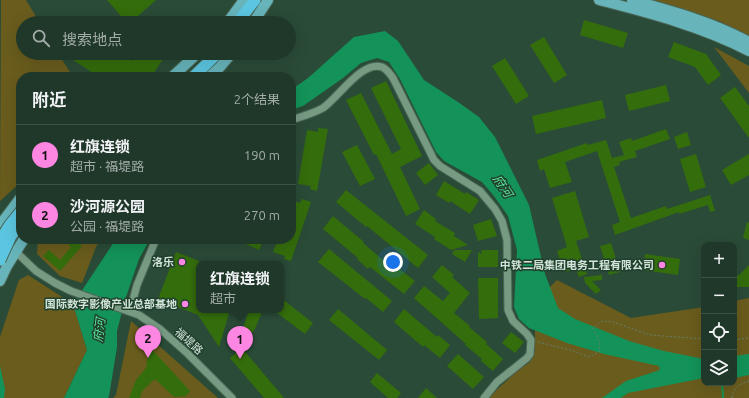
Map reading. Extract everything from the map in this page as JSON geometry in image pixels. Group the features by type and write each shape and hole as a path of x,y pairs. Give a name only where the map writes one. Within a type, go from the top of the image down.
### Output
{"highway":[{"path":"242,16 255,0"},
{"path":"250,16 261,0"},
{"path":"189,72 202,60"},
{"path":"198,72 211,60"},
{"path":"0,241 16,217"},
{"path":"0,260 11,236 16,229"}],"main road":[{"path":"231,16 244,0"},
{"path":"258,16 268,0"},
{"path":"599,0 648,13 720,38 749,52"},
{"path":"632,0 707,23 735,34 749,42"},
{"path":"177,72 190,60"},
{"path":"214,72 226,60"},
{"path":"0,225 16,204"},
{"path":"0,281 7,266 21,244"}],"street":[{"path":"296,118 323,107 361,72 372,67 382,67 388,71 393,78 434,160 440,166 480,191 495,209 502,220 507,240 508,310 514,321 531,340 530,354 497,382 484,398"},
{"path":"0,238 16,252"},
{"path":"127,310 154,244"},
{"name":"福堤路","path":"16,252 36,271 55,283 88,297 139,315 161,330 188,354 232,398"}],"path":[{"path":"531,340 570,350 589,358 599,352 600,343 593,328 602,321 613,322 650,334 701,339"},
{"path":"737,340 749,338"},
{"path":"732,398 733,392 740,384 749,382"}],"shaded area":[{"path":"1,0 26,0 36,16 16,16 16,60 62,60 70,72 16,72 16,187 0,201"},
{"path":"644,0 749,0 749,37 719,21"},
{"path":"714,47 749,66 749,93"},
{"path":"38,244 98,244 82,283 60,276 37,254"},
{"path":"28,275 73,304 87,350 64,398 0,398 0,337 19,280"},
{"path":"557,280 631,318 701,307 701,386 737,386 737,300 749,298 749,398 488,398 517,371 530,362 535,350 535,302"},
{"path":"131,321 218,398 113,398 116,395"}],"water":[{"name":"府河","path":"385,31 398,41 424,80 479,117 495,137 529,205 545,274 558,308 575,319 629,341 664,351 701,358 701,379 628,393 621,398 602,398 626,381 660,370 659,366 604,354 567,343 529,328 519,319 514,307 517,250 508,216 482,182 444,161 436,152 400,79 389,62 377,58 361,63 343,78 303,106 296,108 296,86 308,78 354,37"},
{"name":"府河","path":"113,244 147,244 139,259 125,300 117,331 117,347 108,398 64,398 87,350 73,304"},
{"path":"749,354 749,375 737,377 737,356"},
{"path":"0,366 5,389 4,398 0,398"}],"building":[{"path":"107,0 156,0 138,16 121,16"},
{"path":"584,20 628,33 623,48 580,35"},
{"path":"544,37 567,75 554,83 530,45"},
{"path":"674,42 706,54 721,75 708,85 695,67 668,57"},
{"path":"505,58 529,96 516,104 492,66"},
{"path":"73,60 162,60 154,72 91,72"},
{"path":"386,81 422,156 400,167 420,209 406,216 376,154 374,155 346,100 361,93 392,154 401,149 371,88"},
{"path":"666,85 670,101 629,111 625,95"},
{"path":"735,87 749,106 749,138 720,98"},
{"path":"602,100 606,118 536,134 532,116"},
{"path":"318,128 328,129 317,191 310,189 311,186 298,184 307,130 318,132"},
{"path":"666,129 670,139 635,151 637,157 619,162 620,165 614,167 631,218 666,206 667,209 710,195 715,211 710,212 708,205 679,214 679,212 615,235 612,225 620,222 597,151 565,162 572,182 550,188 544,169 540,171 537,160 587,143 588,145 606,140 612,158 624,155 619,142 631,138 632,141"},
{"path":"687,132 691,145 678,149 674,137"},
{"path":"357,145 375,179 360,186 342,152"},
{"path":"696,154 706,187 690,192 680,159"},
{"path":"749,154 749,175 731,185 722,170"},
{"path":"429,163 438,175 425,185 416,173"},
{"path":"444,181 465,194 466,192 479,200 470,214 450,201 449,203 436,195"},
{"path":"346,190 428,255 418,268 336,202"},
{"path":"575,191 589,237 576,241 587,274 579,277 576,269 564,272 557,251 567,247 552,198"},
{"path":"302,199 311,202 291,261 284,259 285,256 273,252 276,244 296,244 296,202 300,203"},
{"path":"424,210 436,219 435,221 455,233 454,236 468,245 451,250 415,224"},
{"path":"333,216 383,260 385,258 415,281 404,294 370,267 368,269 357,259 358,258 323,229"},
{"path":"491,219 497,236 478,241 473,225"},
{"path":"747,222 749,223 749,240 743,238"},
{"path":"611,243 620,272 609,275 600,246"},
{"path":"68,244 80,244 82,246 60,271 43,256 49,250 60,260 71,247"},
{"path":"246,244 262,244 259,250"},
{"path":"329,249 392,301 383,312 318,262"},
{"path":"454,250 472,250 465,262 452,254"},
{"path":"481,250 498,250 498,267 478,267 478,252 482,254"},
{"name":"国际数字影像产业总部基地","path":"176,252 199,261 196,261 196,313 229,313 219,347 198,315 158,299"},
{"name":"中铁二局集团电务工程有限公司","path":"645,254 680,259 678,275 643,270"},
{"path":"442,265 454,275 452,277 470,293 454,313 470,326 469,327 487,342 486,344 503,359 493,371 481,361 482,359 465,345 466,344 414,298 424,286 443,301 450,293 432,277"},
{"path":"749,265 749,287 737,287 737,274 738,276"},
{"path":"602,275 602,280 592,281 601,290 596,294 585,283 584,277"},
{"path":"478,278 498,278 498,318 479,319"},
{"path":"284,300 313,323 305,334 277,313 284,313"},
{"path":"338,309 387,350 379,360 329,320"},
{"path":"404,309 437,337 438,335 450,345 440,358 424,345 423,347 394,322"},
{"path":"248,313 262,313 254,331 239,340"},
{"path":"511,332 524,342 515,353 502,343"},
{"path":"149,346 190,391 186,396 174,397 155,379 142,391 140,398 129,398 136,380 146,368"},
{"path":"242,348 284,398 264,398 230,358"},
{"path":"458,354 484,377 473,389 447,366"},
{"path":"377,373 401,393 397,398 388,398 370,382"},
{"path":"426,388 437,398 418,398"}],"waterway":[{"path":"722,386 723,398"}],"place":[{"name":"洛乐","path":"182,262"},
{"name":"中铁二局集团电务工程有限公司","path":"662,265"},
{"name":"国际数字影像产业总部基地","path":"185,304"},
{"name":"沙河源公园","path":"148,358"},
{"name":"红旗连锁","path":"240,359"}]}
